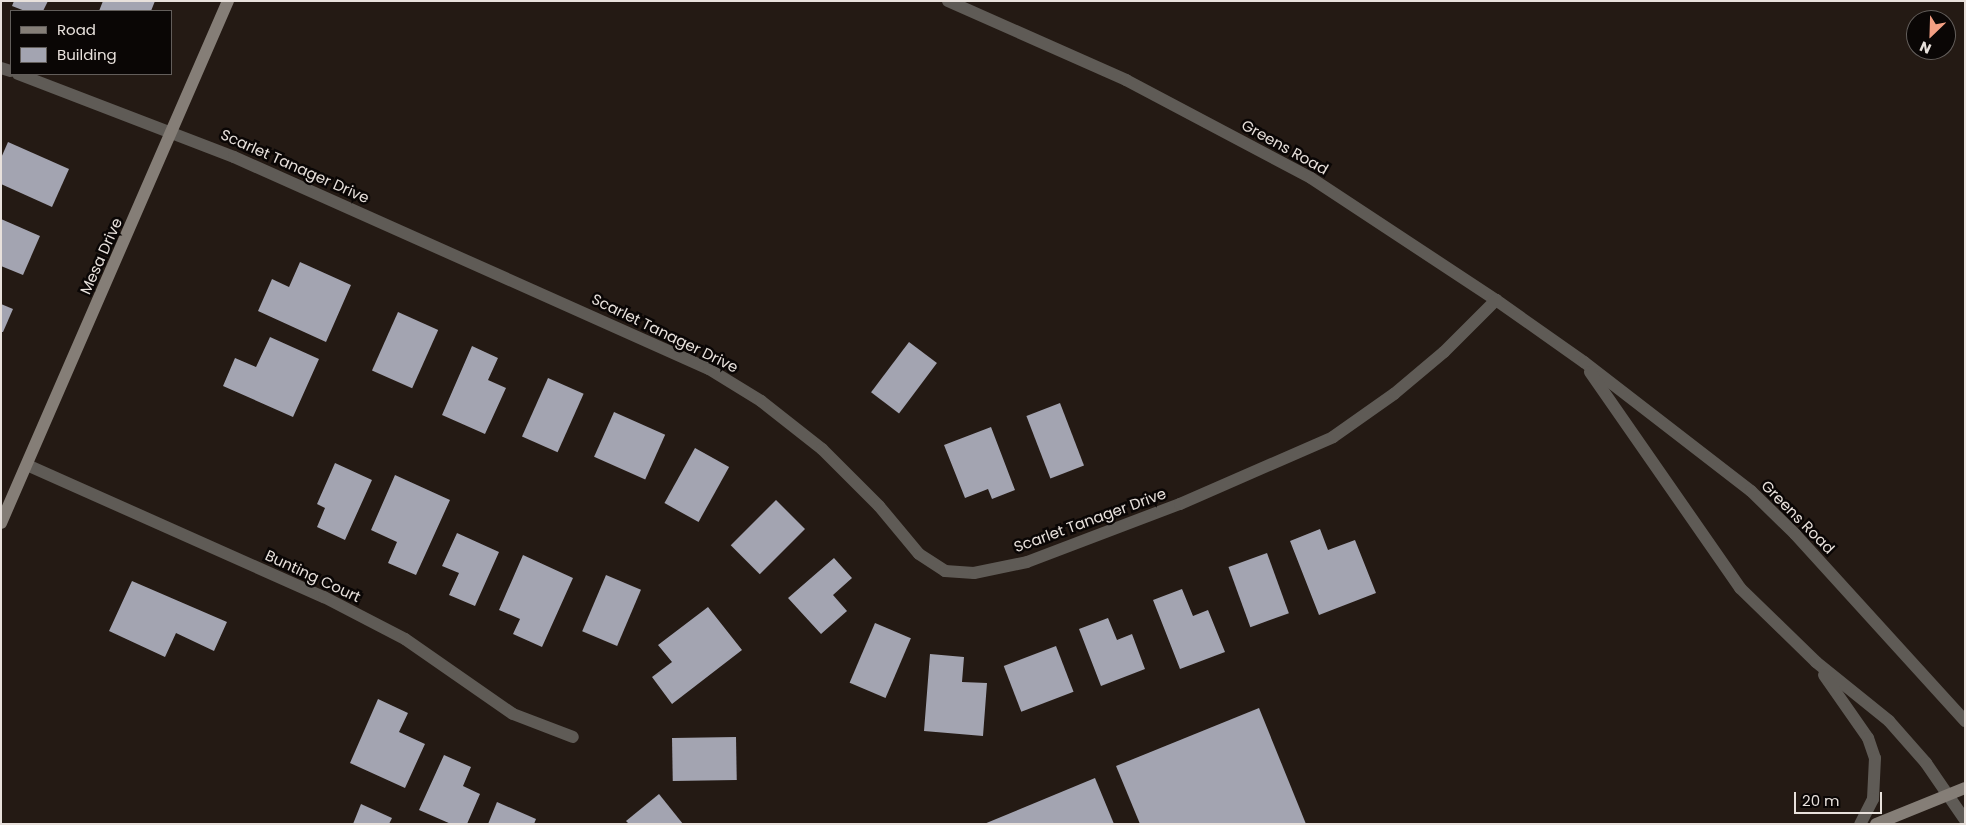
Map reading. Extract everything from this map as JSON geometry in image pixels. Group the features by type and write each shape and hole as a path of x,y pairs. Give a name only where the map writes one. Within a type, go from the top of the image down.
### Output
{"street":[{"name":"Mesa Drive","path":"1,523 173,132 228,1"},
{"name":"Greens Road","path":"948,1 1126,80 1312,178 1496,300 1584,362 1751,491 1795,534 1965,721"},
{"name":"Scarlet Tanager Drive","path":"21,75 173,132 610,323 709,370 761,401 822,449 879,506 919,554 945,571 974,573 1027,562 1180,504 1333,437 1394,394 1444,352 1496,300"},
{"name":"Greens Road","path":"1584,362 1740,588 1816,662 1889,721 1926,763 1965,820"},
{"name":"Bunting Court","path":"27,465 324,597 404,639 513,714 573,737"},
{"name":"Greens Road","path":"1816,662 1868,738 1874,758 1873,799 1860,824"},
{"path":"1876,824 1965,788"}],"building":[{"path":"14,1 48,1 44,10 22,10 12,6"},
{"path":"103,1 155,1 151,10 99,10"},
{"path":"8,142 69,169 52,207 1,184 1,158"},
{"path":"1,219 40,236 23,275 1,266"},
{"path":"300,262 351,285 326,342 258,311 272,279 289,287"},
{"path":"1,304 13,309 3,332 1,332"},
{"path":"398,312 438,330 412,388 372,370"},
{"path":"270,337 319,359 293,417 223,386 235,358 256,367"},
{"path":"909,342 937,363 899,413 871,392"},
{"path":"472,346 498,358 488,380 506,388 485,434 442,415"},
{"path":"548,378 584,394 558,452 522,436"},
{"path":"1060,403 1084,466 1050,478 1026,416"},
{"path":"614,412 665,435 645,480 594,457"},
{"path":"991,427 1015,490 992,499 988,489 965,498 944,445"},
{"path":"695,448 729,467 699,522 664,503"},
{"path":"335,463 372,480 345,540 317,527 325,508 317,504"},
{"path":"395,475 450,500 416,575 388,563 397,542 371,530"},
{"path":"776,500 805,529 760,574 731,545"},
{"path":"1320,529 1328,550 1355,540 1376,593 1319,615 1290,541"},
{"path":"457,533 499,552 475,606 449,595 459,573 442,566"},
{"path":"1267,553 1289,613 1250,627 1228,567"},
{"path":"523,555 573,578 542,647 513,634 520,619 499,610"},
{"path":"834,558 852,578 833,595 847,611 821,634 788,598"},
{"path":"606,575 641,590 617,646 582,631"},
{"path":"132,581 227,622 214,651 176,633 165,657 109,631"},
{"path":"1182,589 1193,616 1208,610 1225,652 1180,669 1153,600"},
{"path":"708,607 742,650 672,704 652,677 672,662 658,645"},
{"path":"1108,618 1117,640 1132,634 1145,669 1101,686 1079,629"},
{"path":"875,623 911,638 886,698 850,683"},
{"path":"1056,646 1074,692 1021,712 1004,666"},
{"path":"930,654 964,657 962,682 987,683 983,736 924,731"},
{"path":"378,699 408,713 399,732 425,744 405,788 350,763"},
{"path":"1259,708 1306,824 1140,824 1116,766"},
{"path":"736,737 737,780 673,781 672,738"},
{"path":"444,755 471,767 463,786 480,794 467,824 451,824 419,810"},
{"path":"1095,778 1114,824 984,824"},
{"path":"659,794 683,824 629,824 626,821"},
{"path":"497,802 536,819 534,824 488,824"},
{"path":"361,804 392,818 389,824 353,824"}]}
